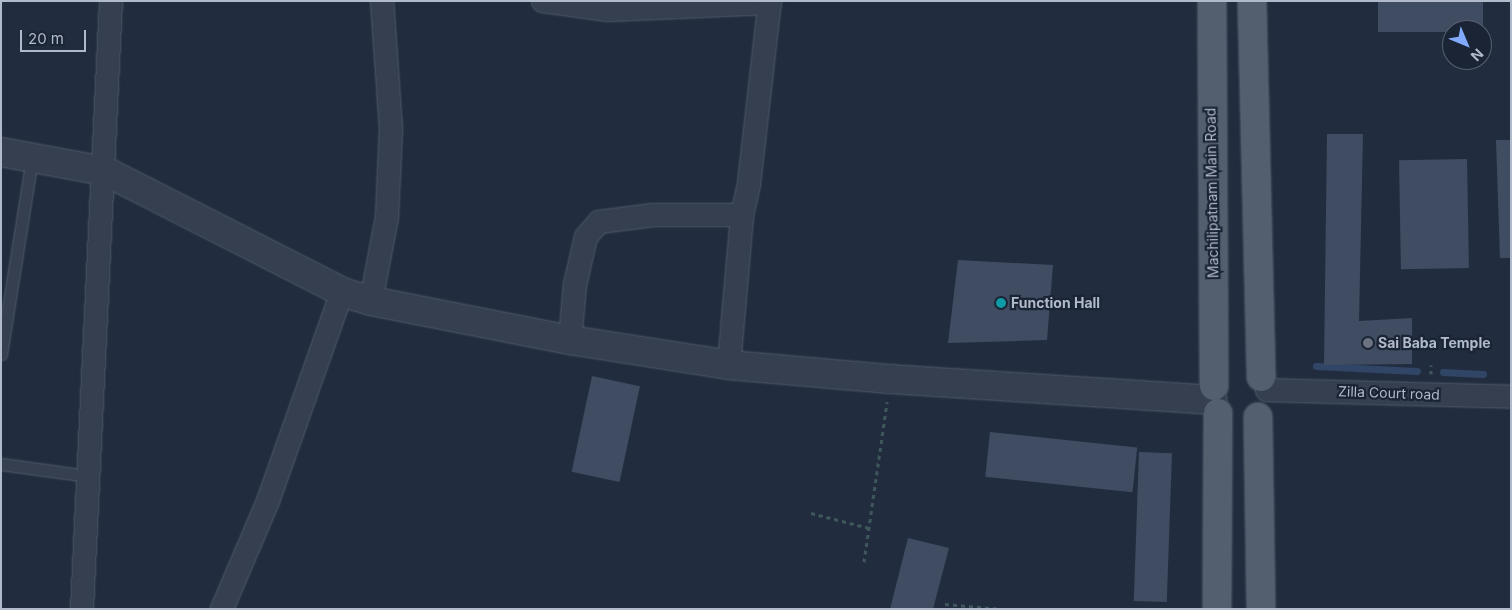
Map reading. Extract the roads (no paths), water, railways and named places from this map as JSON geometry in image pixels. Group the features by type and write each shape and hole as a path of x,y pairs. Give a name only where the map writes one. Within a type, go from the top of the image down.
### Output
{"main road":[{"name":"Machilipatnam Main Road","path":"1212,1 1217,609"},
{"path":"1252,1 1266,404 1258,417 1261,609"},
{"path":"1258,417 1244,423 1230,422 1215,400 1222,374 1235,368 1248,368 1264,384"}],"street":[{"path":"82,609 105,172 111,1"},
{"path":"371,301 387,218 391,129 382,1"},
{"path":"543,1 608,6 770,2 749,184 742,215 729,365"},
{"path":"1,152 105,172 342,292 371,301 570,340 729,365 890,379 1215,400"},
{"path":"570,340 575,285 586,237 599,222 654,215 742,215"},
{"path":"222,609 268,501 342,292"},
{"name":"Zilla Court road","path":"1264,384 1511,397"}],"lane":[{"path":"1,354 32,158"},
{"path":"1,273 14,275"},
{"path":"1,464 89,476"}],"waterway":[{"path":"1316,366 1417,371"},
{"path":"1443,372 1483,374"}],"place":[{"name":"Function Hall","path":"1001,303"},
{"name":"Sai Baba Temple","path":"1368,343"}]}
